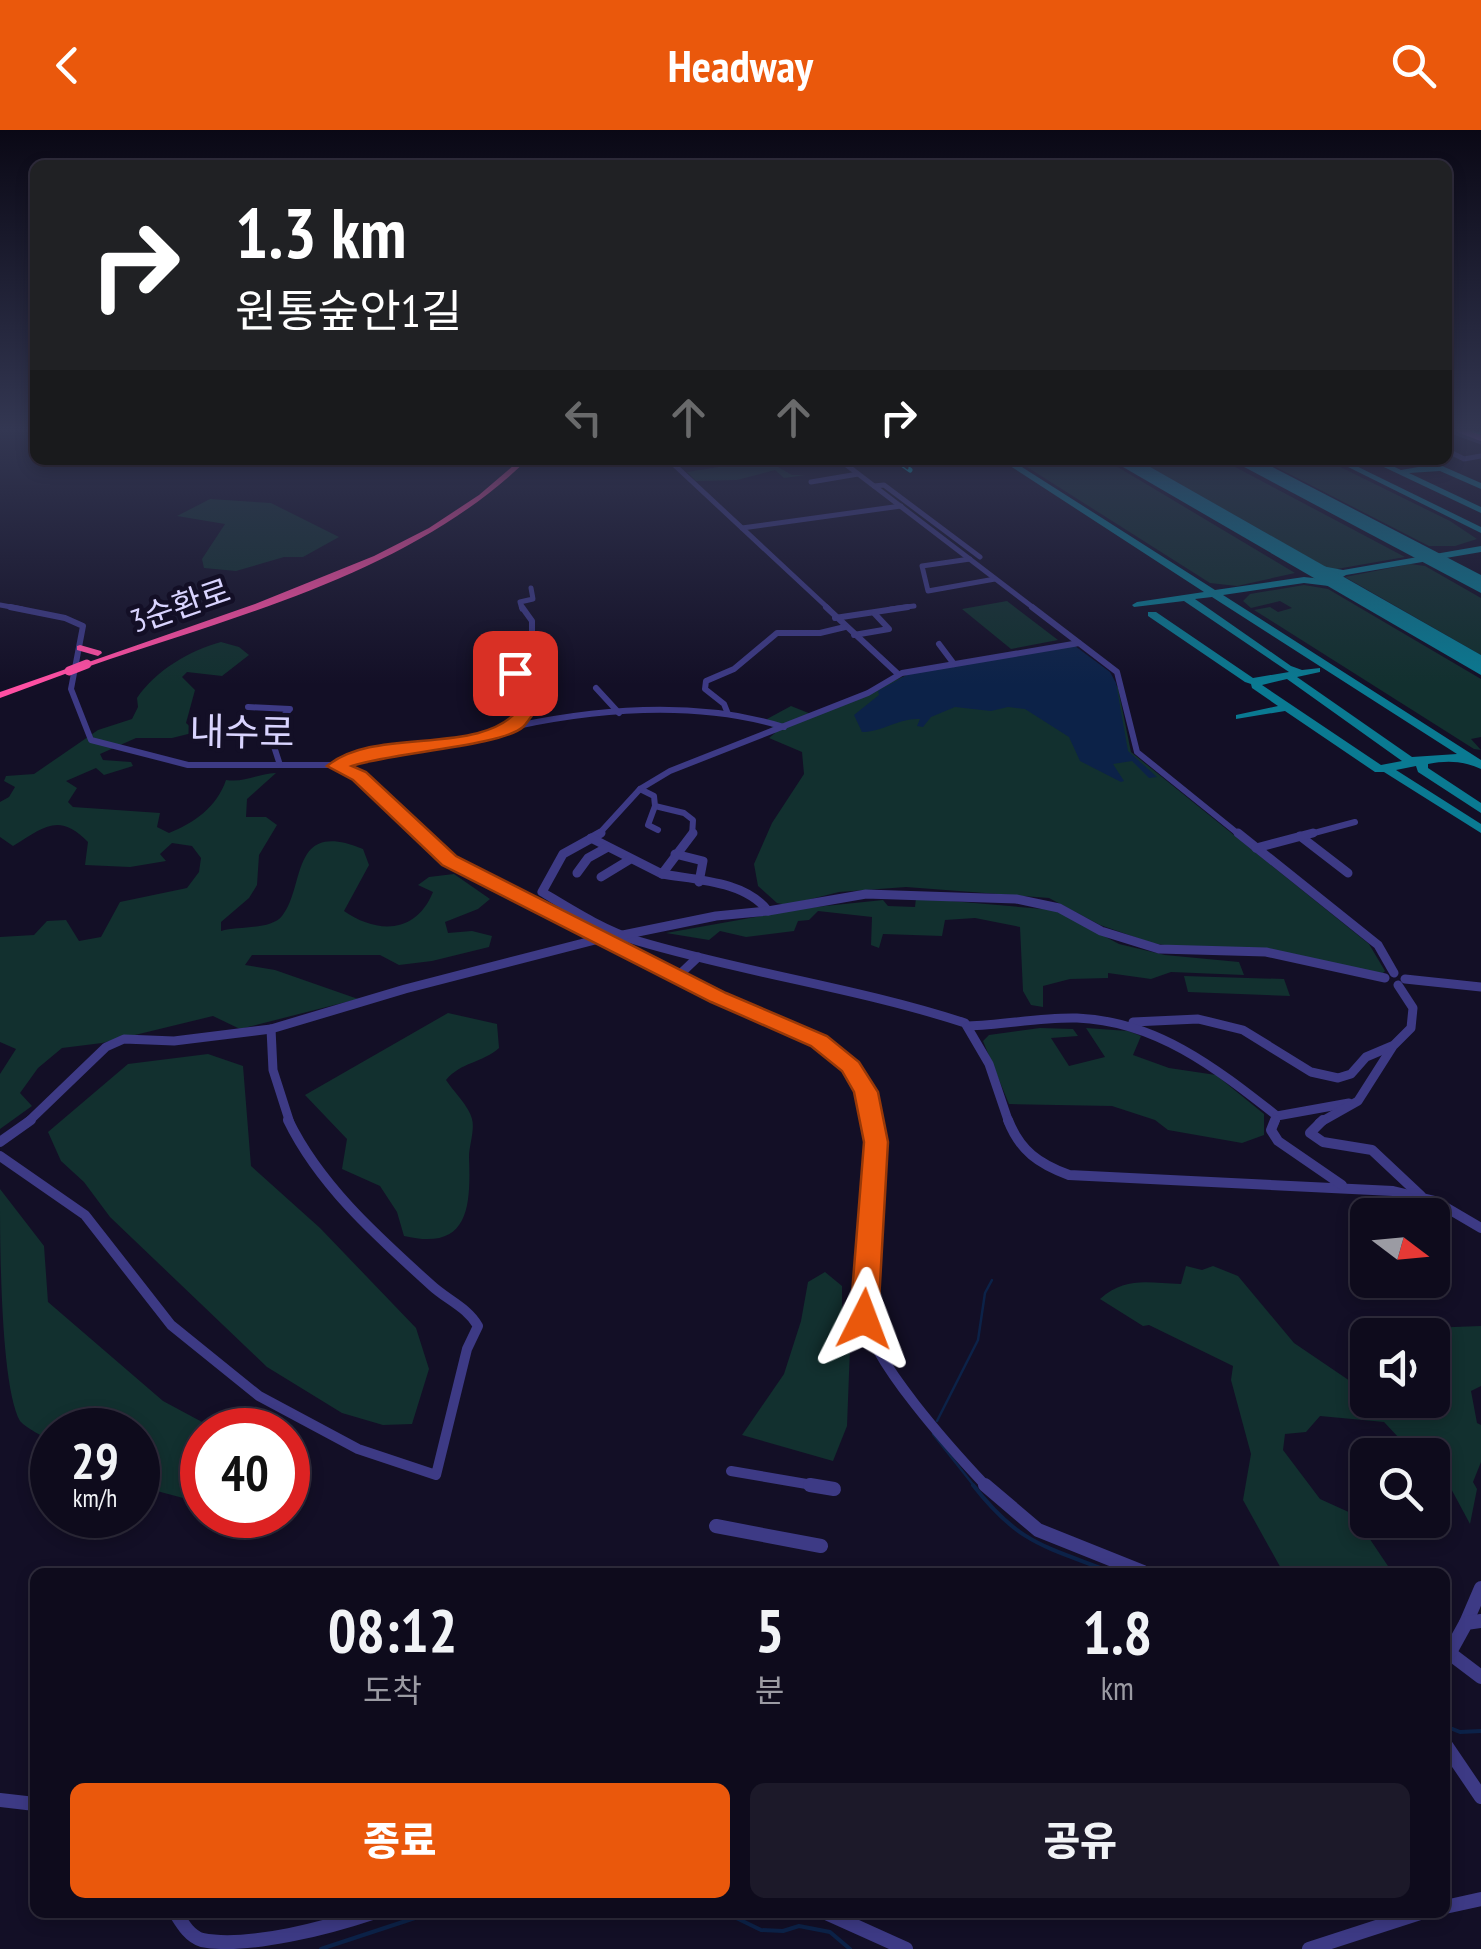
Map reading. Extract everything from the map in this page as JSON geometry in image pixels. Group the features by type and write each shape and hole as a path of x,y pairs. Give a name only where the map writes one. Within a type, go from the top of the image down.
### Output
{"highway":[{"name":"3순환로","path":"230,612 336,574 415,538 452,515"},
{"path":"79,664 98,653 230,612"},
{"path":"0,693 230,612"}],"street":[{"path":"728,515 898,674"},
{"path":"742,528 837,515"},
{"path":"913,515 1120,676 1136,752 1378,945 1390,976"},
{"path":"924,515 980,557"},
{"path":"910,568 970,558"},
{"path":"922,566 928,591 995,579"},
{"path":"515,726 529,708 515,683 509,658 514,646 532,630 532,621 524,614 520,602 533,599 531,588"},
{"name":"내수로","path":"0,605 83,626 72,696 87,736 94,741 188,765 336,766 359,776 449,860 678,976 828,1046 860,1080 870,1104 877,1160 864,1319 880,1357 932,1420"},
{"path":"836,618 914,606"},
{"path":"854,635 889,630 874,612"},
{"path":"728,714 724,704 705,690 706,681 734,669 777,633 820,633 845,627"},
{"path":"1079,643 898,674 868,693 684,765 640,789 608,826 562,854 542,892 623,935 698,957 910,1005 952,1017 968,1026 1048,1018 1204,1020 1252,1034 1311,1072 1338,1078 1351,1074 1366,1057 1393,1046"},
{"path":"939,644 954,664"},
{"path":"596,688 619,713"},
{"path":"248,707 290,709 269,731 280,765"},
{"path":"336,766 373,752 469,738 515,726 619,713 754,716 784,727"},
{"path":"640,789 654,796 656,806 648,825 658,830"},
{"path":"656,806 693,814 693,834 662,874"},
{"path":"1256,848 1354,822"},
{"path":"1300,836 1348,873"},
{"path":"591,838 662,874 746,892 764,902 768,911"},
{"path":"578,873 588,858 606,848"},
{"path":"675,854 703,861 705,866 698,882"},
{"path":"601,877 629,860"},
{"path":"623,935 716,916 866,894 1016,899 1060,908 1110,935 1159,949 1198,954 1266,952 1390,976 1402,982 1481,988"},
{"path":"0,1142 34,1118 115,1042 133,1038 174,1042 271,1029 405,989 603,938"},
{"path":"678,976 698,957"},
{"path":"1402,982 1415,1017 1411,1028 1393,1046 1358,1102 1313,1126 1310,1133 1324,1142 1372,1150 1422,1196 1481,1228"},
{"path":"1130,1022 1220,1072 1277,1116 1358,1102"},
{"path":"968,1026 1018,1142 1032,1160 1045,1168 1069,1175 1344,1186 1422,1196"},
{"path":"0,1156 86,1215 171,1325 260,1396 358,1449 436,1475 467,1348 478,1326 470,1313 440,1293 398,1252 305,1154 277,1102 270,1062 271,1029"},
{"path":"1277,1116 1271,1130 1278,1141 1344,1186"},
{"path":"932,1420 998,1500 1026,1523 1070,1546 1131,1568"},
{"path":"731,1471 834,1489"},
{"path":"716,1526 821,1546"},
{"path":"1450,1647 1481,1588"},
{"path":"1466,1623 1481,1621"},
{"path":"1450,1654 1481,1676"},
{"path":"1450,1752 1481,1798"},
{"path":"0,1800 30,1803"},
{"path":"1450,1906 1481,1899"},
{"path":"180,1918 200,1940 219,1944 280,1941 355,1918"},
{"path":"837,1918 906,1949"},
{"path":"1309,1949 1400,1918"}],"green space":[{"path":"295,515 339,537 303,557 284,557 236,571 204,568 202,559 225,524 177,516"},
{"path":"1103,515 1198,515 1295,573 1237,586 1210,583"},
{"path":"1234,515 1326,515 1405,557 1331,570"},
{"path":"1369,515 1438,515 1477,539 1455,546 1429,546"},
{"path":"1410,564 1425,566 1481,598 1481,655 1345,577"},
{"path":"1304,585 1328,589 1481,679 1481,737 1471,739 1481,750 1254,610 1270,607 1278,612 1292,608 1280,601 1251,608 1243,601 1250,594"},
{"path":"1007,601 1058,640 1011,649 962,609"},
{"path":"221,642 239,647 249,655 222,676 187,672 182,677 195,690 186,723 196,732 172,738 136,738 100,754 103,760 131,762 133,766 104,775 96,768 66,781 77,788 68,802 73,807 160,813 157,827 169,833 203,813 226,780 276,773 247,799 246,817 266,817 277,825 259,855 257,885 249,898 221,922 221,931 277,920 289,904 311,849 322,842 339,842 363,849 369,865 344,911 369,924 406,923 426,906 433,892 418,885 429,877 454,874 490,899 478,909 445,922 448,933 472,931 492,936 489,947 399,965 380,955 252,955 245,965 275,970 358,999 240,1029 213,1016 102,1043 62,1048 38,1068 20,1093 32,1106 0,1129 0,1074 16,1049 0,1042 0,937 34,935 47,921 66,920 79,941 101,937 120,902 187,888 199,872 201,858 192,846 172,843 160,854 166,861 130,867 85,865 88,842 60,825 43,828 13,846 0,837 0,802 15,787 4,781 6,776 34,774 98,730 132,719 138,707 137,698 163,670 185,656"},
{"path":"909,674 1110,676 1118,688 1131,752 1369,944 1385,971 1380,976 1299,955 1251,949 1199,951 1152,943 1100,925 1049,898 906,887 839,892 787,905 777,903 758,886 754,864 772,823 804,774 802,752 769,738 775,733 767,719 791,706 816,716"},
{"path":"916,898 1055,910 1119,944 1165,955 1239,962 1244,975 1171,972 1151,979 1108,973 1108,978 1070,979 1043,986 1043,1007 1031,1005 1023,991 1020,927 975,918 945,920 942,936 883,934 879,948 871,945 872,917 818,911 809,920 798,921 794,931 746,937 720,931 709,940 666,933 806,908 883,900 888,906 915,907"},
{"path":"1184,976 1284,979 1290,996 1188,992"},
{"path":"448,1013 497,1024 499,1048 446,1080 468,1109 473,1123 469,1193 461,1222 441,1237 404,1236 397,1212 380,1186 342,1169 347,1139 305,1095"},
{"path":"1040,1028 1073,1029 1078,1036 1051,1038 1069,1066 1105,1057 1086,1028 1128,1031 1141,1036 1133,1055 1169,1068 1216,1075 1264,1114 1264,1135 1242,1143 1168,1130 1155,1120 1112,1106 1009,1104 983,1041 989,1035"},
{"path":"208,1054 243,1066 251,1166 320,1228 416,1328 429,1369 412,1424 383,1425 342,1413 267,1367 110,1217 84,1182 61,1161 48,1132 128,1064"},
{"path":"0,1189 44,1246 48,1302 163,1401 180,1410 180,1497 160,1492 160,1408 30,1408 30,1429 20,1421 8,1377"},
{"path":"1186,1266 1202,1270 1213,1266 1238,1276 1294,1343 1350,1381 1350,1418 1450,1418 1450,1327 1481,1326 1481,1386 1471,1391 1477,1423 1481,1425 1481,1462 1473,1482 1477,1489 1470,1524 1450,1487 1450,1438 1399,1438 1384,1422 1320,1416 1306,1432 1285,1434 1283,1450 1320,1499 1350,1513 1350,1538 1369,1538 1389,1568 1281,1568 1243,1500 1251,1454 1231,1380 1233,1366 1149,1325 1143,1326 1100,1299 1119,1287 1148,1282 1181,1284"},
{"path":"825,1272 842,1286 842,1314 851,1322 847,1426 833,1461 742,1435 784,1374 801,1321 808,1282"}],"water":[{"path":"1075,646 1110,672 1116,683 1128,751 1157,777 1149,778 1132,761 1113,764 1124,781 1121,782 1080,761 1069,737 1025,709 955,707 931,717 923,727 917,726 920,719 912,719 862,732 854,715 879,695 878,691 909,674"}],"waterway":[{"path":"937,1421 978,1340 985,1293 992,1280"},
{"path":"933,1434 975,1487"},
{"path":"973,1485 1019,1532 1050,1549 1100,1568"},
{"path":"1450,1728 1460,1732 1481,1731"},
{"path":"321,1949 415,1918"},
{"path":"736,1918 761,1930 783,1931 799,1926 830,1932 850,1949"}],"taxiway":[{"path":"1091,515 1213,594"},
{"path":"1450,515 1481,530"},
{"path":"1343,573 1481,549"},
{"path":"1306,566 1343,573"},
{"path":"1213,594 1304,580 1337,584 1336,577 1343,573"},
{"path":"1137,605 1213,594"},
{"path":"1213,594 1481,765"},
{"path":"1188,599 1287,668 1301,673"},
{"path":"1152,614 1257,682"},
{"path":"1257,682 1316,670"},
{"path":"1289,676 1408,760 1418,762"},
{"path":"1257,682 1256,686 1379,769 1418,762"},
{"path":"1240,717 1287,707"},
{"path":"1418,762 1447,757 1468,759"},
{"path":"1418,762 1422,763 1422,769 1481,809"},
{"path":"1390,771 1481,829"}],"runway":[{"path":"1217,515 1481,667"},
{"path":"1347,515 1481,585"}],"route":[{"path":"515,673 515,683 529,708 515,726 469,738 373,752 336,766 359,776 449,860 718,998 819,1041 851,1067 870,1104 877,1160 864,1319"}]}
